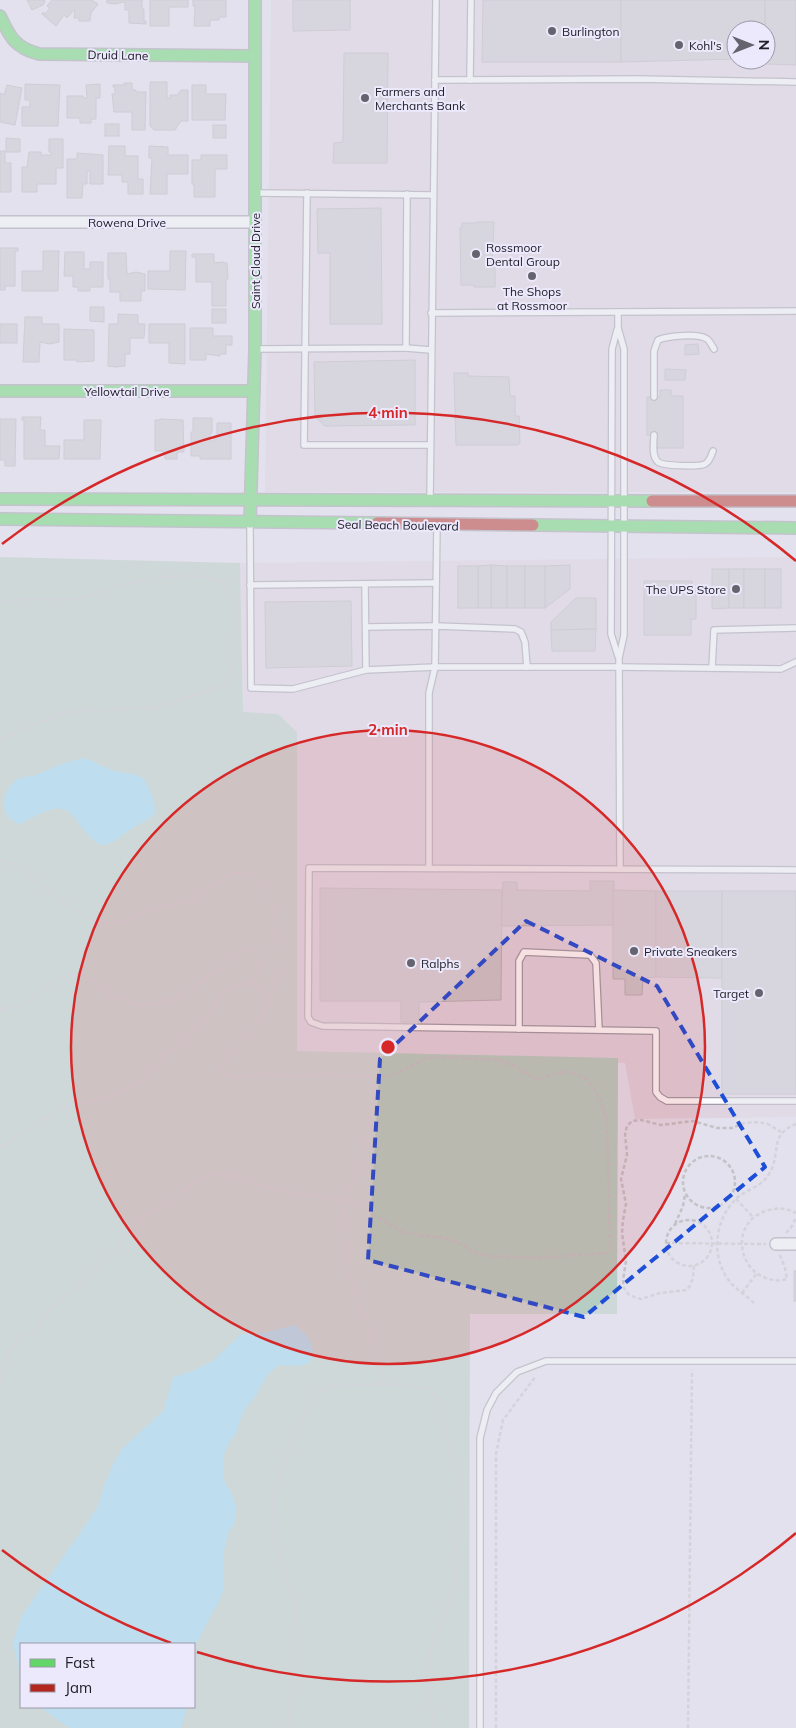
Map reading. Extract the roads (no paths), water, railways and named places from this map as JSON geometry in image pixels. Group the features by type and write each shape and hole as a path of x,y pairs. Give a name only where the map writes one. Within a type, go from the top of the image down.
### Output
{"main road":[{"name":"Saint Cloud Drive","path":"250,522 255,349 255,0"},
{"name":"Druid Lane","path":"0,16 18,47 39,54 255,56"},
{"name":"Yellowtail Drive","path":"0,391 254,392"},
{"name":"Seal Beach Boulevard","path":"0,499 796,501"},
{"name":"Seal Beach Boulevard","path":"0,519 796,528"}],"street":[{"name":"Rowena Drive","path":"0,222 255,222"},
{"path":"776,1244 796,1244"}],"lane":[{"path":"430,501 436,0"},
{"path":"470,80 471,0"},
{"path":"434,80 637,79 796,82"},
{"path":"255,193 433,195"},
{"path":"307,193 304,445 430,445"},
{"path":"406,348 407,194"},
{"path":"432,313 796,311"},
{"path":"618,312 618,328 612,350 610,634 619,658"},
{"path":"618,328 624,349 624,635 619,658 620,869"},
{"path":"654,397 654,351 658,340 667,336 701,336 708,340 714,350"},
{"path":"255,349 406,348 431,350"},
{"path":"654,435 654,455 658,461 665,464 703,465 709,461 713,451"},
{"path":"250,522 251,688 293,689 366,670 435,667 781,669 796,662"},
{"path":"429,868 429,692 435,667 437,525"},
{"path":"250,585 436,583"},
{"path":"365,584 366,670"},
{"path":"366,627 436,626 515,629 521,632 525,642 528,667"},
{"path":"712,668 714,630 796,628"},
{"path":"796,870 309,868 308,1017 311,1022 322,1026 656,1031 656,1092 667,1101 796,1101"},
{"path":"519,1029 519,961 524,952 590,955 596,963 599,1030"},
{"path":"480,1728 480,1438 487,1410 496,1393 517,1372 546,1361 796,1361"}],"water":[{"path":"84,758 109,769 141,777 149,787 155,808 154,815 105,845 94,841 72,815 65,810 52,809 19,825 7,815 4,805 6,795 18,779 36,775"},
{"path":"295,1325 311,1342 312,1357 309,1363 298,1366 281,1365 267,1376 245,1409 237,1432 229,1442 223,1458 223,1472 225,1484 231,1492 236,1508 234,1524 228,1533 223,1555 223,1590 195,1646 195,1643 20,1643 20,1675 13,1643 21,1617 98,1506 113,1464 123,1448 164,1410 173,1377 190,1372 214,1360 240,1335 267,1332"},
{"path":"41,1708 187,1708 181,1728 69,1728"}],"place":[{"name":"Burlington","path":"552,31"},
{"name":"Kohl's","path":"679,45"},
{"name":"Farmers and Merchants Bank","path":"365,98"},
{"name":"Rossmoor Dental Group","path":"476,254"},
{"name":"The Shops at Rossmoor","path":"532,276"},
{"name":"The UPS Store","path":"736,589"},
{"name":"Private Sneakers","path":"634,951"},
{"name":"Ralphs","path":"411,963"},
{"name":"Target","path":"759,993"}]}
